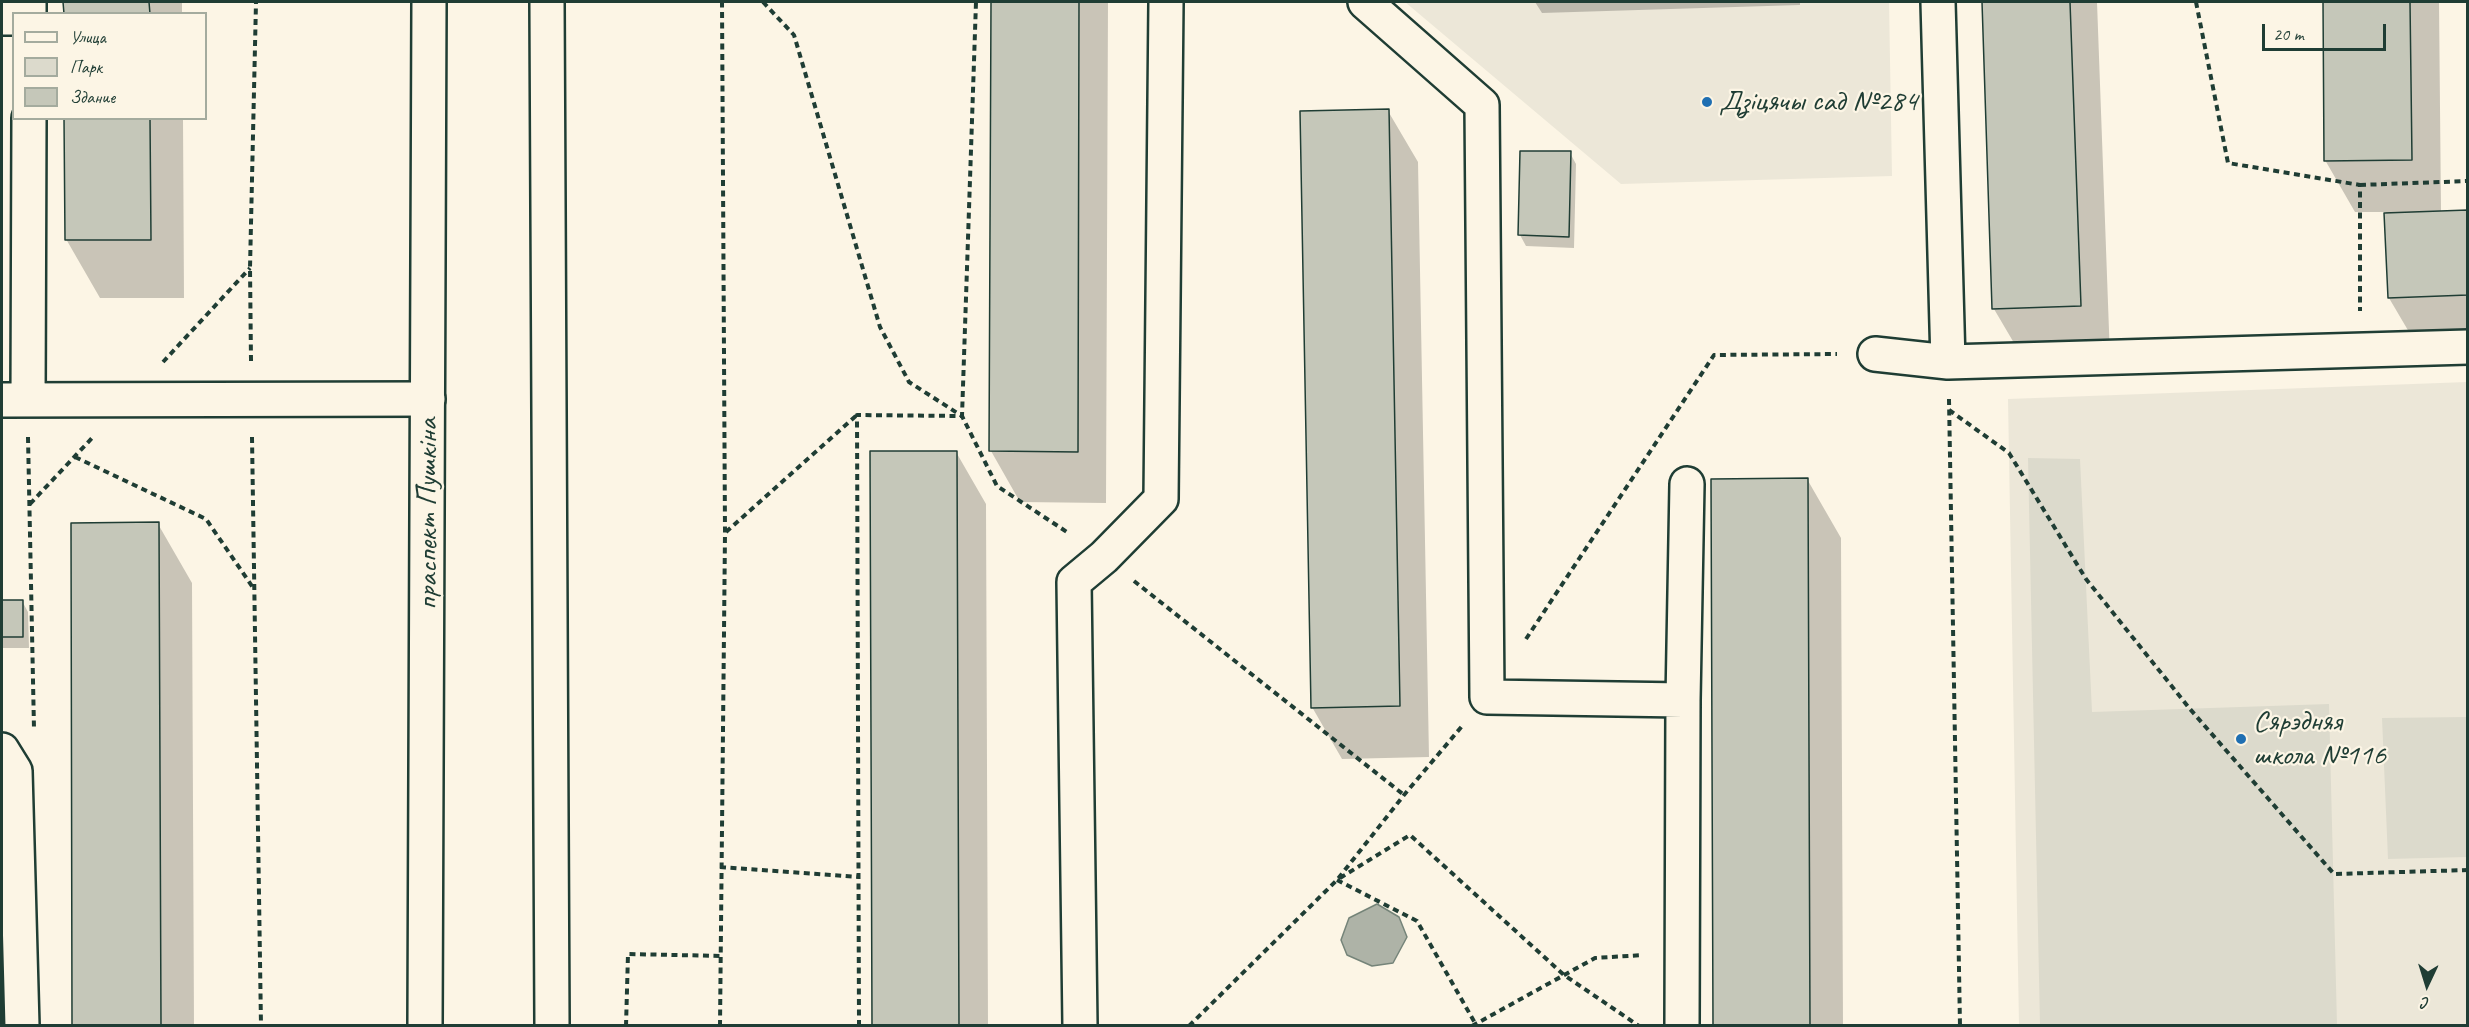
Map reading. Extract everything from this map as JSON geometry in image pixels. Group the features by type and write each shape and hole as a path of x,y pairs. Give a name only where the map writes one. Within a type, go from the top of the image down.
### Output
{"main road":[{"name":"праспект Пушкіна","path":"425,1026 429,2"},
{"path":"548,2 552,1026"},
{"path":"1080,1026 1074,582 1104,557 1161,499 1166,2"},
{"path":"1365,2 1482,105 1487,697 1683,700"},
{"path":"1938,2 1948,362"},
{"path":"29,120 14,400 428,399"},
{"path":"1875,354 1948,362 2468,347"},
{"path":"1682,1026 1683,700 1687,484"},
{"path":"2,750 15,771 22,1026"}],"path":[{"path":"256,2 250,268 261,1026"},
{"path":"720,1026 725,533 722,2"},
{"path":"762,2 794,35 880,327 909,382 962,416"},
{"path":"976,2 962,416 997,486 1104,557 1404,795"},
{"path":"2196,2 2228,163 2360,185 2468,181"},
{"path":"2360,185 2360,351"},
{"path":"1948,362 1960,1026"},
{"path":"14,400 34,730"},
{"path":"1949,410 2009,453 2086,579 2190,709 2334,874 2468,870"},
{"path":"725,533 858,415 962,416"},
{"path":"858,415 859,1026"},
{"path":"75,457 206,519 254,590"},
{"path":"1639,1026 1564,975 1410,836 1337,880 1417,921 1474,1024 1564,975 1595,958 1682,953"},
{"path":"720,867 858,877"},
{"path":"626,1026 628,954 722,956"}],"shaded area":[{"name":"Дзіцячы сад №284","path":"1405,2 1889,2 1892,176 1621,184"},
{"name":"Сярэдняя школа №116","path":"2467,382 2467,1025 2019,1025 2008,399"},
{"path":"1377,904 1399,917 1407,937 1393,963 1372,966 1347,955 1341,940 1349,918"}],"green space":[{"path":"2028,458 2080,459 2092,712 2329,704 2337,1025 2040,1025"},
{"path":"2467,717 2467,857 2388,859 2382,718"}],"building":[{"path":"63,2 149,2 150,12 64,12"},
{"path":"991,2 1079,2 1078,452 989,451"},
{"path":"1982,2 2070,2 2081,306 1992,309"},
{"path":"2323,2 2410,2 2412,160 2324,161"},
{"path":"1389,109 1400,706 1311,708 1300,111"},
{"path":"64,120 150,120 151,240 65,240"},
{"path":"1520,151 1571,151 1569,237 1518,235"},
{"path":"2468,210 2468,295 2388,298 2384,213"},
{"path":"870,451 957,451 959,1026 872,1026"},
{"path":"1808,478 1810,1026 1713,1026 1711,479"},
{"path":"159,522 161,1026 72,1026 71,523"},
{"path":"2,600 23,600 23,637 2,637"}],"place":[{"name":"Дзіцячы сад №284","path":"1707,102"},
{"name":"Сярэдняя школа №116","path":"2241,739"}]}
